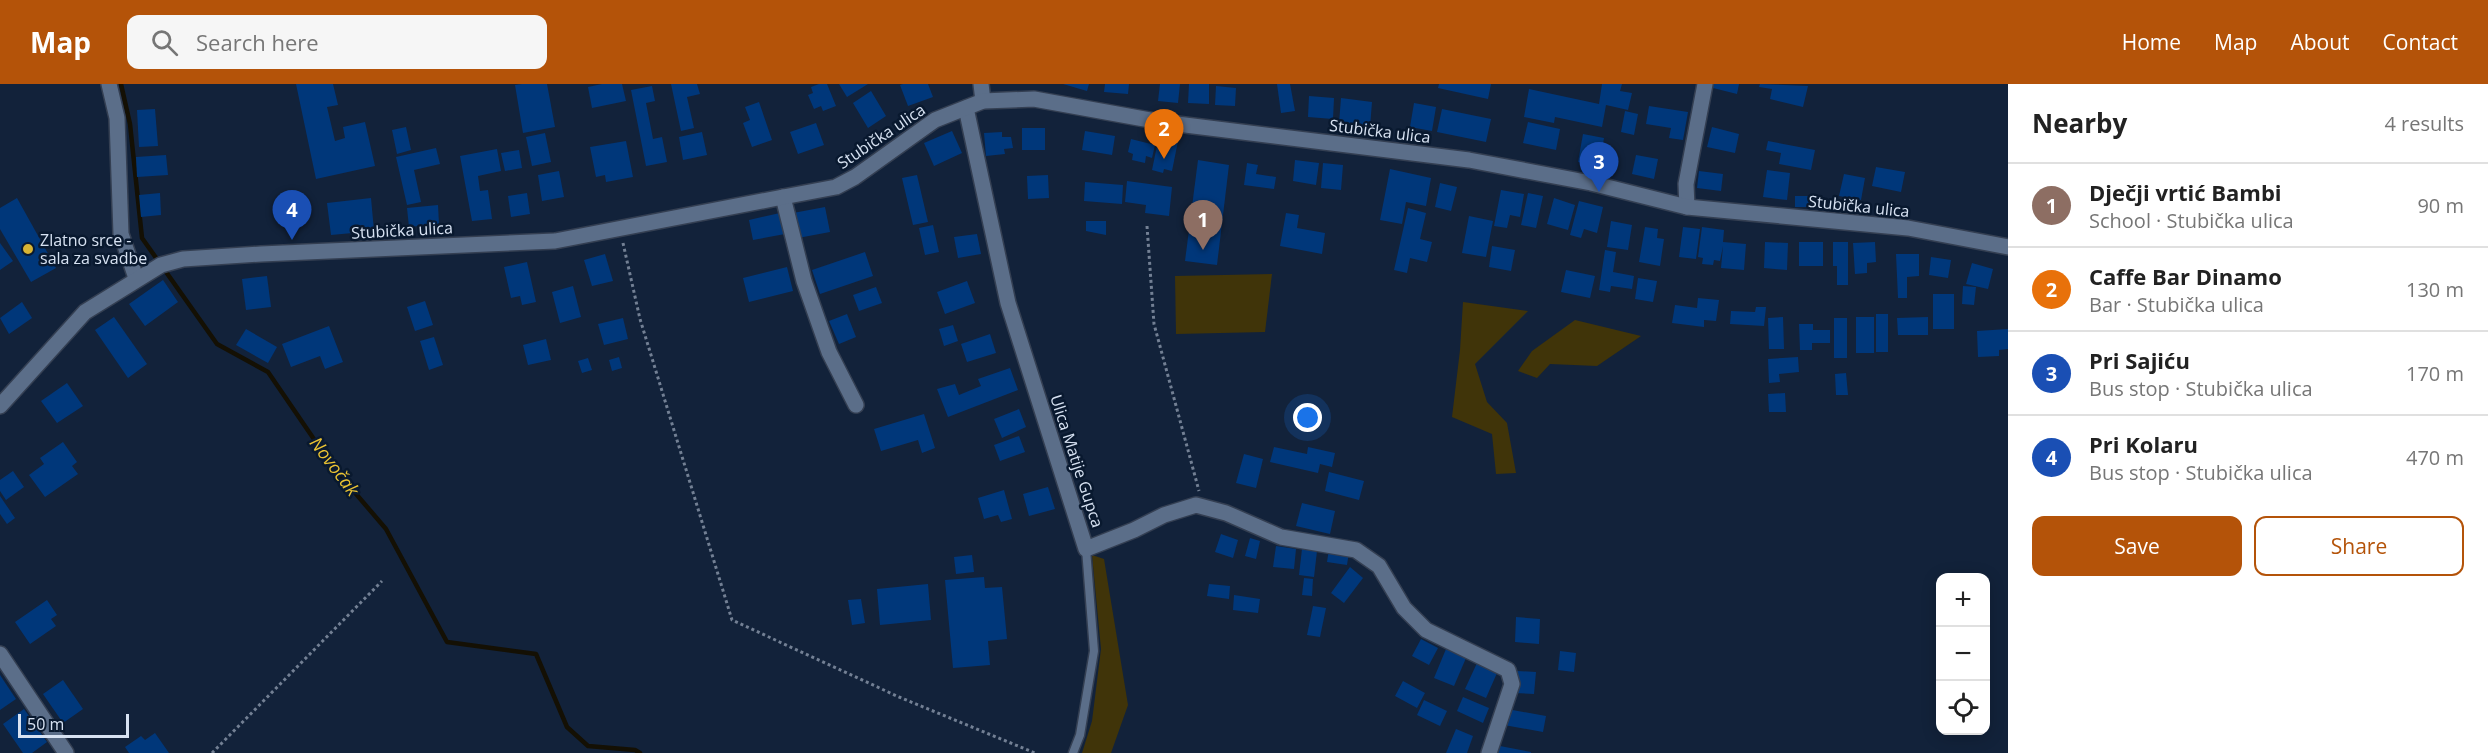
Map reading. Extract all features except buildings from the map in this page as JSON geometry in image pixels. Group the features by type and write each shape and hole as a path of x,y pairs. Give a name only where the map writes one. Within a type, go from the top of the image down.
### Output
{"main road":[{"path":"109,84 117,118 121,234 136,278"},
{"path":"981,84 983,101"},
{"path":"1687,207 1686,184 1705,84"},
{"name":"Stubička ulica","path":"0,406 85,312 156,267 183,259 238,255 555,241 836,187 855,177 935,120 983,101 1034,99 1161,122 1469,160 1591,183 1687,207 1908,228 2008,247"},
{"name":"Ulica Matije Gupca","path":"966,108 1008,303 1086,549 1134,530 1164,514 1196,506 1226,513 1281,537 1356,550 1379,566 1404,608 1426,630 1508,670 1512,684 1489,753"},
{"path":"783,197 804,281 825,342 856,405"},
{"path":"0,654 66,753"}],"lane":[{"path":"1073,753 1080,735 1094,651 1086,549"}],"path":[{"path":"1147,226 1155,324 1199,487 1196,506"},
{"path":"619,228 640,319 732,620 899,697 1035,753"},
{"path":"212,753 382,581"}],"shaded area":[{"path":"1272,274 1265,332 1176,334 1175,276"},
{"path":"1463,302 1528,311 1475,364 1487,402 1507,423 1516,473 1496,474 1492,434 1452,417"},
{"path":"1575,320 1641,336 1597,366 1550,364 1537,378 1518,371 1532,351"},
{"path":"1092,555 1104,559 1128,705 1111,753 1082,753 1092,721 1101,649"}],"waterway":[{"name":"Novočak","path":"121,84 130,124 142,238 217,344 268,372 333,467 386,529 447,642 536,654 567,727 588,746 635,750 640,753"}],"place":[{"name":"Caffe Bar Dinamo","path":"1164,159"},
{"name":"Pri Sajiću","path":"1599,192"},
{"name":"Pri Kolaru","path":"292,240"},
{"name":"Zlatno srce - sala za svadbe","path":"28,249"},
{"name":"Dječji vrtić Bambi","path":"1203,250"}]}
